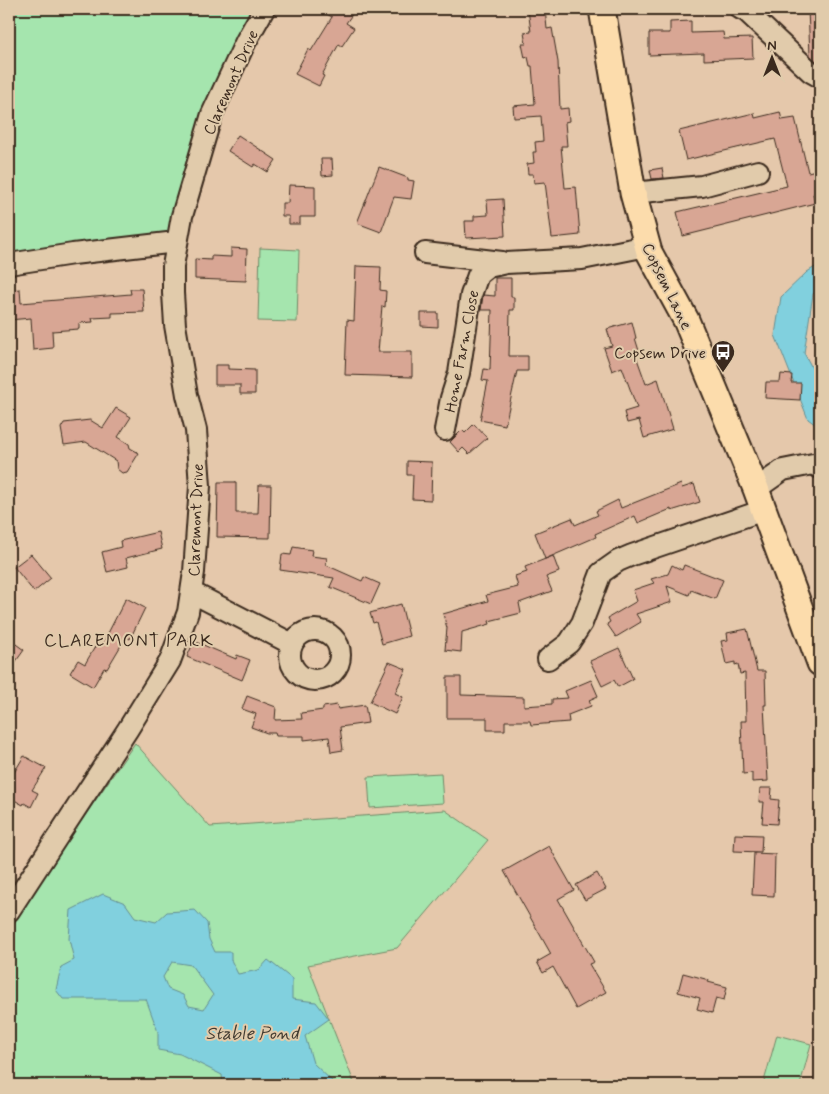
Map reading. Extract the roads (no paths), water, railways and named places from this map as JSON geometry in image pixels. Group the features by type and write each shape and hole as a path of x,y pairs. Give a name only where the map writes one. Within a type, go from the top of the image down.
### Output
{"main road":[{"name":"Copsem Lane","path":"602,9 633,193 647,246 686,320 760,499 820,663"}],"street":[{"name":"Claremont Drive","path":"9,911 123,737 170,661 188,612 194,572 200,486 196,430 187,395 175,325 172,293 176,242 184,208 212,114 242,49 264,9"},
{"path":"742,9 811,72 820,77"},
{"path":"633,193 702,186 758,171"},
{"path":"9,264 73,254 176,242"},
{"name":"Home Farm Close","path":"446,430 451,398 459,373 471,295 478,275 488,267 506,263 582,259 647,246"},
{"name":"Home Farm Close","path":"424,252 506,263"},
{"path":"548,659 569,643 582,623 601,573 618,561 760,499 783,470 813,464 820,468"},
{"path":"191,592 292,644"}],"water":[{"path":"820,264 820,286 813,294 804,353 818,379 820,379 820,428 808,419 775,335 781,297 807,272"},
{"name":"Stable Pond","path":"103,894 125,903 135,917 156,922 167,912 195,910 207,923 209,939 215,952 231,952 231,960 238,974 259,970 268,960 292,979 292,999 316,1002 329,1019 305,1036 313,1063 334,1083 333,1085 223,1085 222,1075 180,1054 158,1050 158,1032 146,999 63,999 56,990 61,967 74,960 69,939 71,910","holes":["172,962 191,965 213,995 204,1009 189,1006 183,995 168,989 163,977"]}],"place":[{"name":"Copsem Drive","path":"723,373"}],"district":[{"name":"CLAREMONT PARK","path":"129,640"}]}
